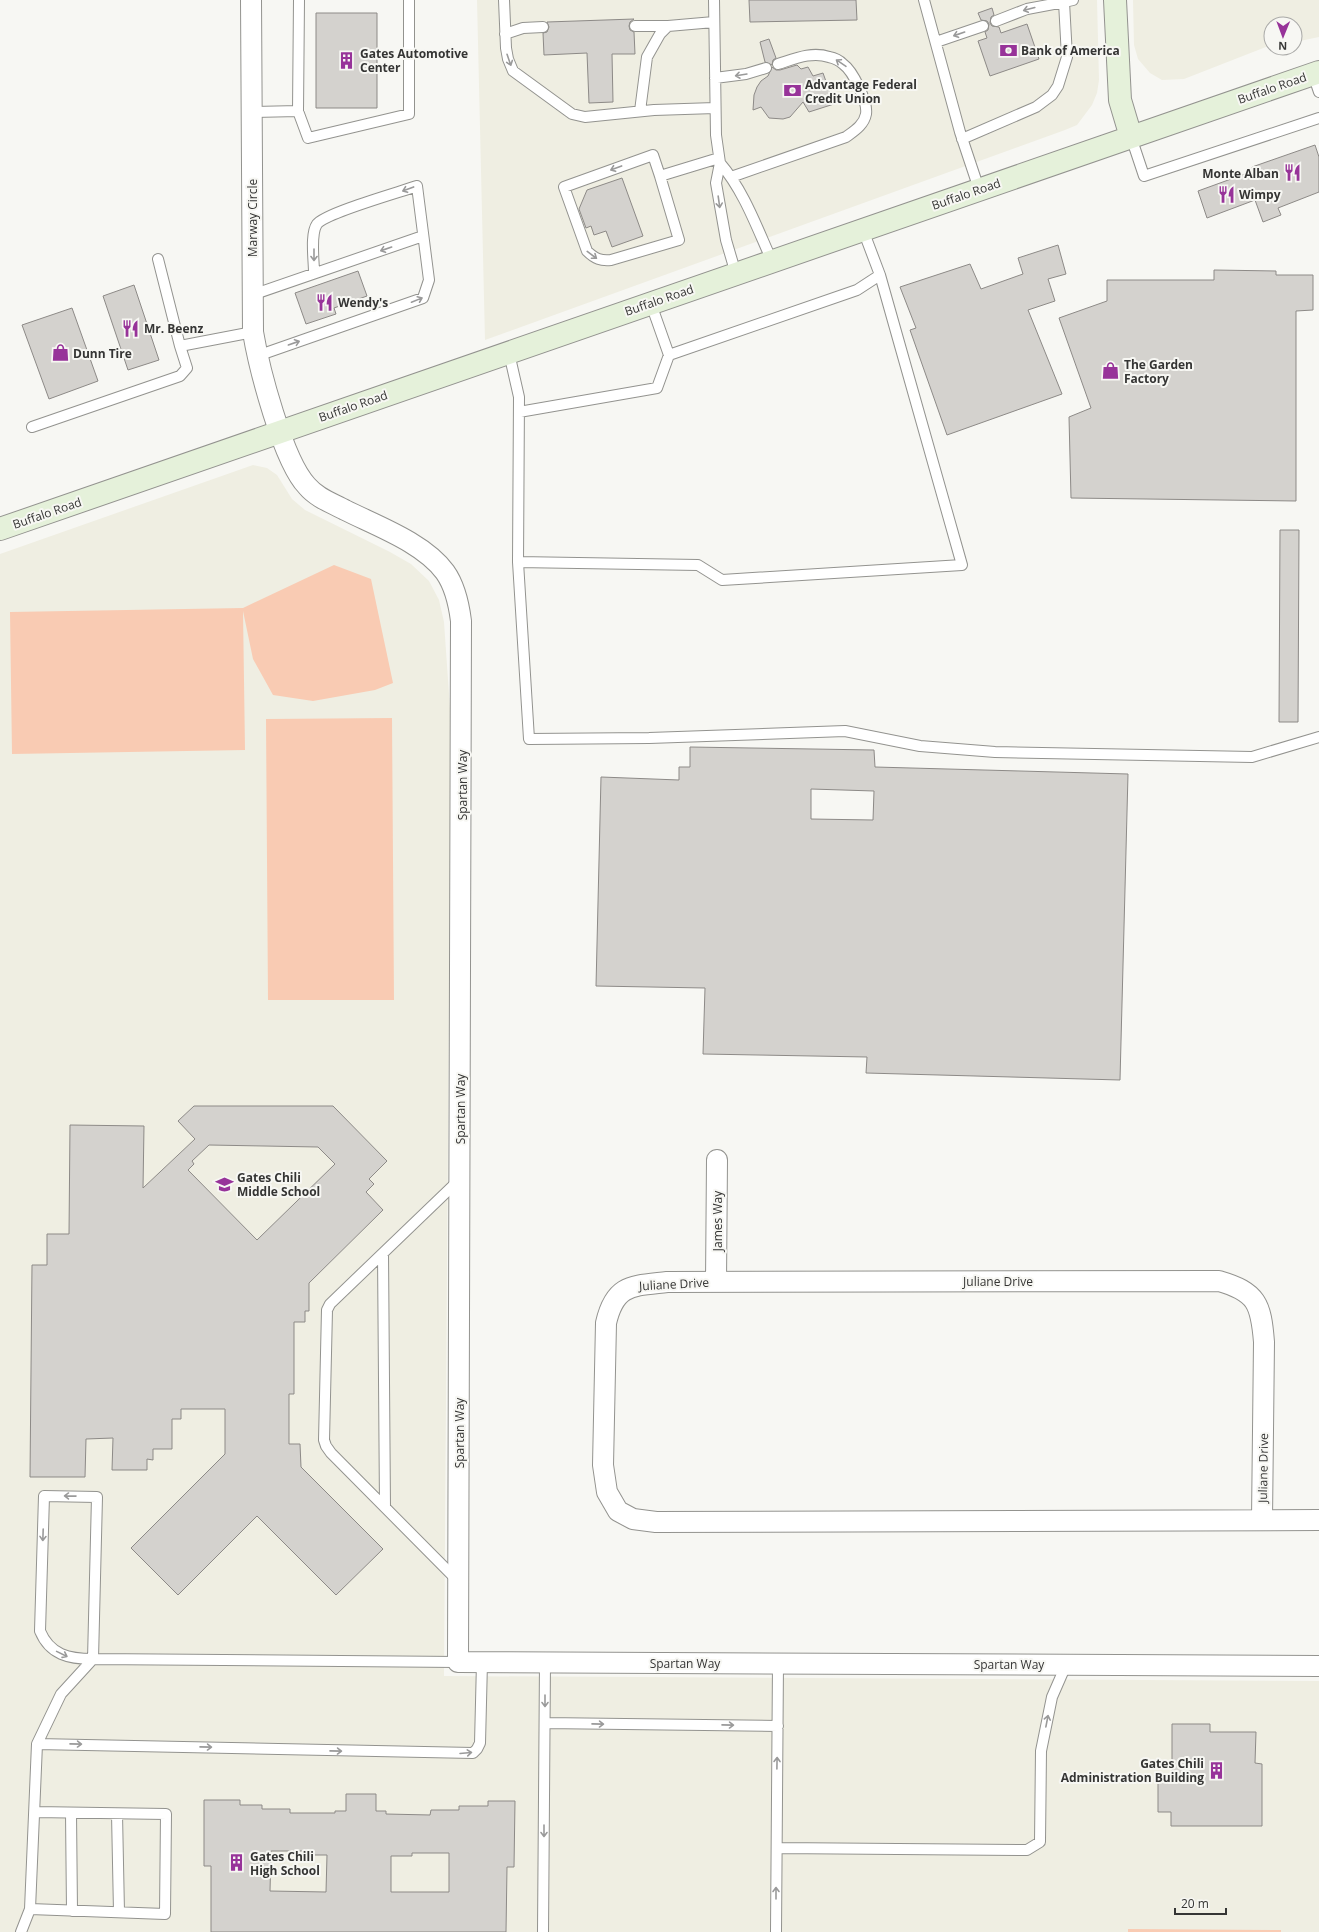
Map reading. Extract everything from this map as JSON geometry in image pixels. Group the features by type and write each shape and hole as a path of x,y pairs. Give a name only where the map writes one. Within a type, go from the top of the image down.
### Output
{"main road":[{"path":"1115,0 1120,100 1131,137"},
{"name":"Buffalo Road","path":"0,529 1131,137 1317,79"}],"street":[{"name":"Marway Circle","path":"251,0 252,332 257,356 280,432"},
{"name":"Spartan Way","path":"280,432 297,474 307,486 318,496 408,542 427,556 446,573 459,607 462,656 458,1662 1319,1666"},
{"name":"James Way","path":"716,1282 717,1160"},
{"name":"Juliane Drive","path":"1262,1519 1264,1342 1262,1316 1253,1297 1238,1286 1218,1281 667,1282 633,1286 620,1293 610,1307 606,1323 602,1465 607,1492 618,1511 633,1519 656,1522 1319,1520"}],"lane":[{"path":"299,0 298,111 308,138 409,114 410,0"},
{"path":"504,0 505,34 508,59 513,71 572,114 585,117 640,111 715,108"},
{"path":"714,0 715,108 720,161 716,182 726,240 736,274"},
{"path":"924,0 962,139 979,189"},
{"path":"962,139 1036,107 1052,95 1058,86 1064,70 1066,57 1068,1 1027,10 996,21"},
{"path":"635,26 668,26 714,22"},
{"path":"640,111 647,57 660,34 668,26"},
{"path":"936,42 983,26"},
{"path":"505,34 523,28 543,28"},
{"path":"731,177 841,138 859,128 866,114 863,100 854,78 844,64 828,56 811,54 778,64"},
{"path":"715,78 746,74 766,68"},
{"path":"251,112 298,111"},
{"path":"1131,137 1144,176 1319,118"},
{"path":"653,155 660,176 679,240 611,260 594,258 587,251 564,187 653,155"},
{"path":"660,176 720,161"},
{"path":"720,161 731,177 754,220 772,262"},
{"path":"257,356 422,298 429,280 418,186 378,200 345,209 318,223 314,232 314,273"},
{"path":"518,562 698,565 722,580 962,566 880,275 863,230"},
{"path":"252,295 423,236"},
{"path":"32,427 180,376 187,368 158,259"},
{"path":"669,355 857,290 880,275"},
{"path":"519,412 657,388 669,355 651,304"},
{"path":"180,346 252,332"},
{"path":"509,353 519,397 518,562 529,739 649,738 845,732 920,746 995,752 1252,757 1319,737"},
{"path":"458,1581 331,1453 324,1440 326,1310 330,1304 460,1178"},
{"path":"383,1254 385,1508"},
{"path":"21,1932 30,1909 37,1744 61,1694 93,1659 97,1496 44,1496 40,1631 50,1648 67,1657 93,1659 458,1662"},
{"path":"37,1744 473,1752 477,1749 480,1743 482,1662"},
{"path":"543,1932 545,1662"},
{"path":"776,1932 778,1663"},
{"path":"777,1848 1027,1850 1040,1842 1041,1760 1052,1697 1066,1665"},
{"path":"545,1723 778,1726"},
{"path":"30,1909 165,1914 166,1814 35,1812"},
{"path":"71,1813 72,1910"},
{"path":"117,1814 119,1912"}],"shaded area":[{"path":"477,0 1097,0 1099,80 1097,93 1092,105 1077,125 485,340"},
{"path":"1133,0 1319,0 1319,37 1303,40 1303,16 1263,16 1263,48 1184,79 1162,80 1150,73 1138,59 1134,45"},
{"path":"253,465 267,468 277,475 292,499 305,510 411,564 429,581 439,600 444,622 451,723 444,1676 1319,1681 1319,1932 0,1932 0,554"},
{"path":"334,565 371,579 393,683 375,690 313,701 273,695 253,659 243,611 245,750 12,754 10,612 243,608"},
{"path":"392,718 394,1000 268,1000 266,719"},
{"path":"1128,1929 1281,1930 1281,1932 1128,1932"}],"building":[{"path":"749,0 856,0 857,20 750,22"},
{"name":"Bank of America","path":"992,8 994,15 991,17 990,23 992,26 999,27 1001,33 1027,24 1039,59 990,76 978,41 987,38 985,32 988,30 989,24 987,21 981,20 978,13"},
{"name":"Gates Automotive Center","path":"316,13 377,13 377,108 316,108"},
{"path":"634,19 630,22 629,26 630,30 634,32 635,54 612,54 613,102 589,103 587,53 544,55 543,33 547,32 549,27 547,22"},
{"path":"769,39 776,58 773,60 772,65 765,62 760,42"},
{"name":"Advantage Federal Credit Union","path":"797,65 801,69 808,67 813,76 823,73 834,104 809,112 803,102 790,117 783,119 769,118 761,107 753,110 754,95 757,87 761,81 768,76 772,67 776,70 780,70"},
{"path":"1315,145 1319,157 1319,192 1278,208 1281,215 1263,222 1255,200 1207,218 1198,191 1253,171 1252,167"},
{"path":"622,178 643,236 612,247 606,231 594,235 591,226 586,228 579,209 587,190"},
{"path":"1058,245 1066,274 1048,279 1055,301 1028,310 1062,394 947,435 910,330 916,328 900,287 970,264 981,289 1023,274 1018,258"},
{"name":"The Garden Factory","path":"1214,270 1276,271 1276,275 1313,275 1313,310 1296,311 1296,501 1071,498 1069,417 1091,408 1059,318 1107,301 1107,280 1214,280"},
{"name":"Wendy's","path":"358,271 367,296 334,308 336,314 306,324 295,293"},
{"name":"Mr. Beenz","path":"134,285 159,360 128,370 103,296"},
{"name":"Dunn Tire","path":"72,308 98,381 49,399 22,325"},
{"path":"1280,530 1299,530 1298,722 1279,722"},
{"path":"690,747 874,750 875,767 1128,774 1120,1080 866,1073 867,1057 703,1054 705,988 596,986 601,777 679,780 679,767 690,767","holes":["811,789 874,791 873,820 811,819"]},
{"name":"Gates Chili Middle School","path":"194,1106 333,1106 387,1161 369,1179 374,1184 366,1192 383,1210 309,1283 309,1311 305,1311 305,1322 294,1322 294,1394 289,1394 289,1444 300,1444 301,1467 383,1549 336,1595 257,1516 178,1595 131,1548 225,1454 225,1409 181,1409 181,1419 172,1419 172,1449 153,1449 153,1460 147,1459 147,1470 112,1470 113,1438 86,1439 85,1477 30,1477 32,1265 47,1265 47,1234 69,1234 70,1125 144,1126 143,1188 195,1139 178,1121","holes":["209,1145 318,1147 335,1164 257,1240 188,1170 194,1164 192,1161"]},
{"name":"Gates Chili Administration Building","path":"1172,1724 1210,1724 1210,1732 1256,1732 1255,1763 1262,1764 1262,1826 1171,1826 1171,1812 1158,1812 1158,1776 1172,1776"},
{"name":"Gates Chili High School","path":"346,1794 376,1794 376,1811 386,1811 386,1814 430,1815 431,1810 459,1810 459,1806 488,1806 488,1801 515,1801 514,1867 507,1867 506,1932 211,1932 211,1866 204,1866 204,1800 240,1800 240,1805 262,1805 262,1809 290,1809 290,1813 335,1813 335,1811 346,1811","holes":["271,1851 309,1851 309,1855 327,1855 326,1892 270,1891","412,1853 449,1853 449,1892 391,1892 391,1856 412,1856"]}],"place":[{"name":"Bank of America","path":"1008,50"},
{"name":"Gates Automotive Center","path":"347,60"},
{"name":"Advantage Federal Credit Union","path":"792,91"},
{"name":"Monte Alban","path":"1292,173"},
{"name":"Wimpy","path":"1226,194"},
{"name":"Wendy's","path":"325,302"},
{"name":"Mr. Beenz","path":"131,328"},
{"name":"Dunn Tire","path":"60,353"},
{"name":"The Garden Factory","path":"1111,371"},
{"name":"Gates Chili Middle School","path":"224,1184"},
{"name":"Gates Chili Administration Building","path":"1217,1770"},
{"name":"Gates Chili High School","path":"237,1863"}]}
